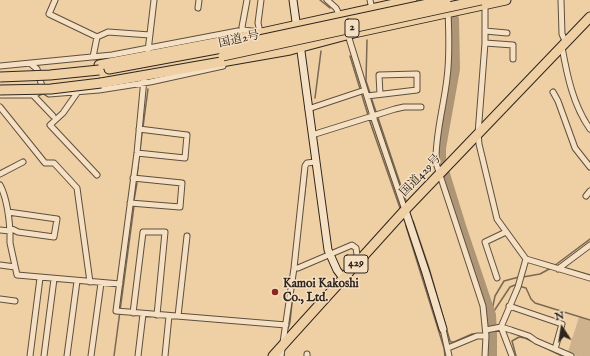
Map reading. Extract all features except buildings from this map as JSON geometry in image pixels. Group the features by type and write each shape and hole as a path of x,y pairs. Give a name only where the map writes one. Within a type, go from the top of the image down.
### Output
{"highway":[{"path":"0,90 51,89 100,74 260,32 340,16 371,4 412,0"},
{"name":"国道2号","path":"0,77 100,74 150,70 447,0"},
{"path":"100,74 290,50 354,33 448,13 483,2 506,0"},
{"name":"国道2号","path":"222,52 483,2"},
{"name":"国道429号","path":"273,356 442,171 590,17"},
{"name":"国道2号","path":"0,85 51,84 100,74"}],"street":[{"path":"55,0 49,14 97,37"},
{"path":"148,50 154,0"},
{"path":"198,8 199,0"},
{"path":"243,30 242,26 247,0"},
{"path":"0,66 31,64 148,50 243,30 260,32 258,23 261,0"},
{"path":"293,0 330,255 337,270 343,278"},
{"path":"327,0 336,8 340,16"},
{"path":"447,0 450,52 443,111 436,151 436,163 442,171 483,306 486,332 485,356"},
{"path":"561,0 562,34 574,96 579,110 590,129"},
{"path":"483,2 485,43 478,134 496,215 506,232 526,259 590,278"},
{"path":"485,31 507,33"},
{"path":"97,37 108,32 150,35"},
{"path":"348,35 372,116 406,210 426,273 448,348 448,356"},
{"path":"92,57 97,37"},
{"path":"485,43 513,45 513,59"},
{"path":"31,64 37,69 43,90 49,94 77,93 144,81 290,50"},
{"path":"308,109 365,94 380,94 417,90 417,74 379,75 380,94"},
{"path":"144,81 116,311 286,324"},
{"path":"0,95 33,95 43,90"},
{"path":"553,92 558,101 575,148 590,167"},
{"path":"77,93 63,113 50,125 97,175"},
{"path":"33,95 53,116"},
{"path":"312,135 404,106 421,106"},
{"path":"0,107 45,163 54,163 77,188 90,282"},
{"path":"136,153 185,158 187,135 139,129"},
{"path":"0,174 23,162"},
{"path":"281,356 283,335 295,268 305,166 307,163 316,162"},
{"path":"130,203 180,208 182,183 133,178"},
{"path":"0,185 3,190 8,212 10,243 17,275 120,284"},
{"path":"0,230 54,236 57,219 8,212"},
{"path":"133,313 143,232 165,232 157,315"},
{"path":"497,278 485,242 506,232"},
{"path":"178,316 187,236"},
{"path":"557,268 590,244"},
{"path":"295,268 352,245 356,248 358,262"},
{"path":"512,356 499,327 518,286 526,259"},
{"path":"0,265 15,267"},
{"path":"30,356 40,278"},
{"path":"44,356 54,279"},
{"path":"67,356 77,281"},
{"path":"91,356 101,283"},
{"path":"0,299 15,301"},
{"path":"509,306 562,324 555,349"},
{"path":"138,356 143,314"},
{"path":"165,356 169,316"},
{"path":"448,348 499,327 529,336 536,341 571,356"}],"shaded area":[{"path":"579,317 590,321 590,356 577,356 568,352"}],"waterway":[{"path":"320,0 330,8"},
{"path":"454,19 455,69 441,148 441,161 491,315 492,356"},
{"path":"367,40 366,81 370,93"},
{"path":"315,98 321,51"},
{"path":"350,56 368,115"},
{"path":"143,127 148,89"},
{"path":"371,97 406,201"},
{"path":"369,119 400,208"},
{"path":"140,150 142,133"},
{"path":"137,176 139,158"},
{"path":"304,200 307,172"},
{"path":"134,200 137,183"},
{"path":"114,356 134,206"},
{"path":"413,221 429,268 450,341 454,342 472,334 478,334"},
{"path":"406,226 444,348 445,356"},
{"path":"554,266 590,239"},
{"path":"523,277 540,274 551,268"},
{"path":"491,315 495,296 504,281 519,277"},
{"path":"287,331 290,322 294,284"},
{"path":"492,314 510,287 515,285 526,288 531,299 535,303 590,320"},
{"path":"516,356 512,341 519,337 525,338 562,356"}],"place":[{"name":"Kamoi Kakoshi Co., Ltd.","path":"275,292"}]}
